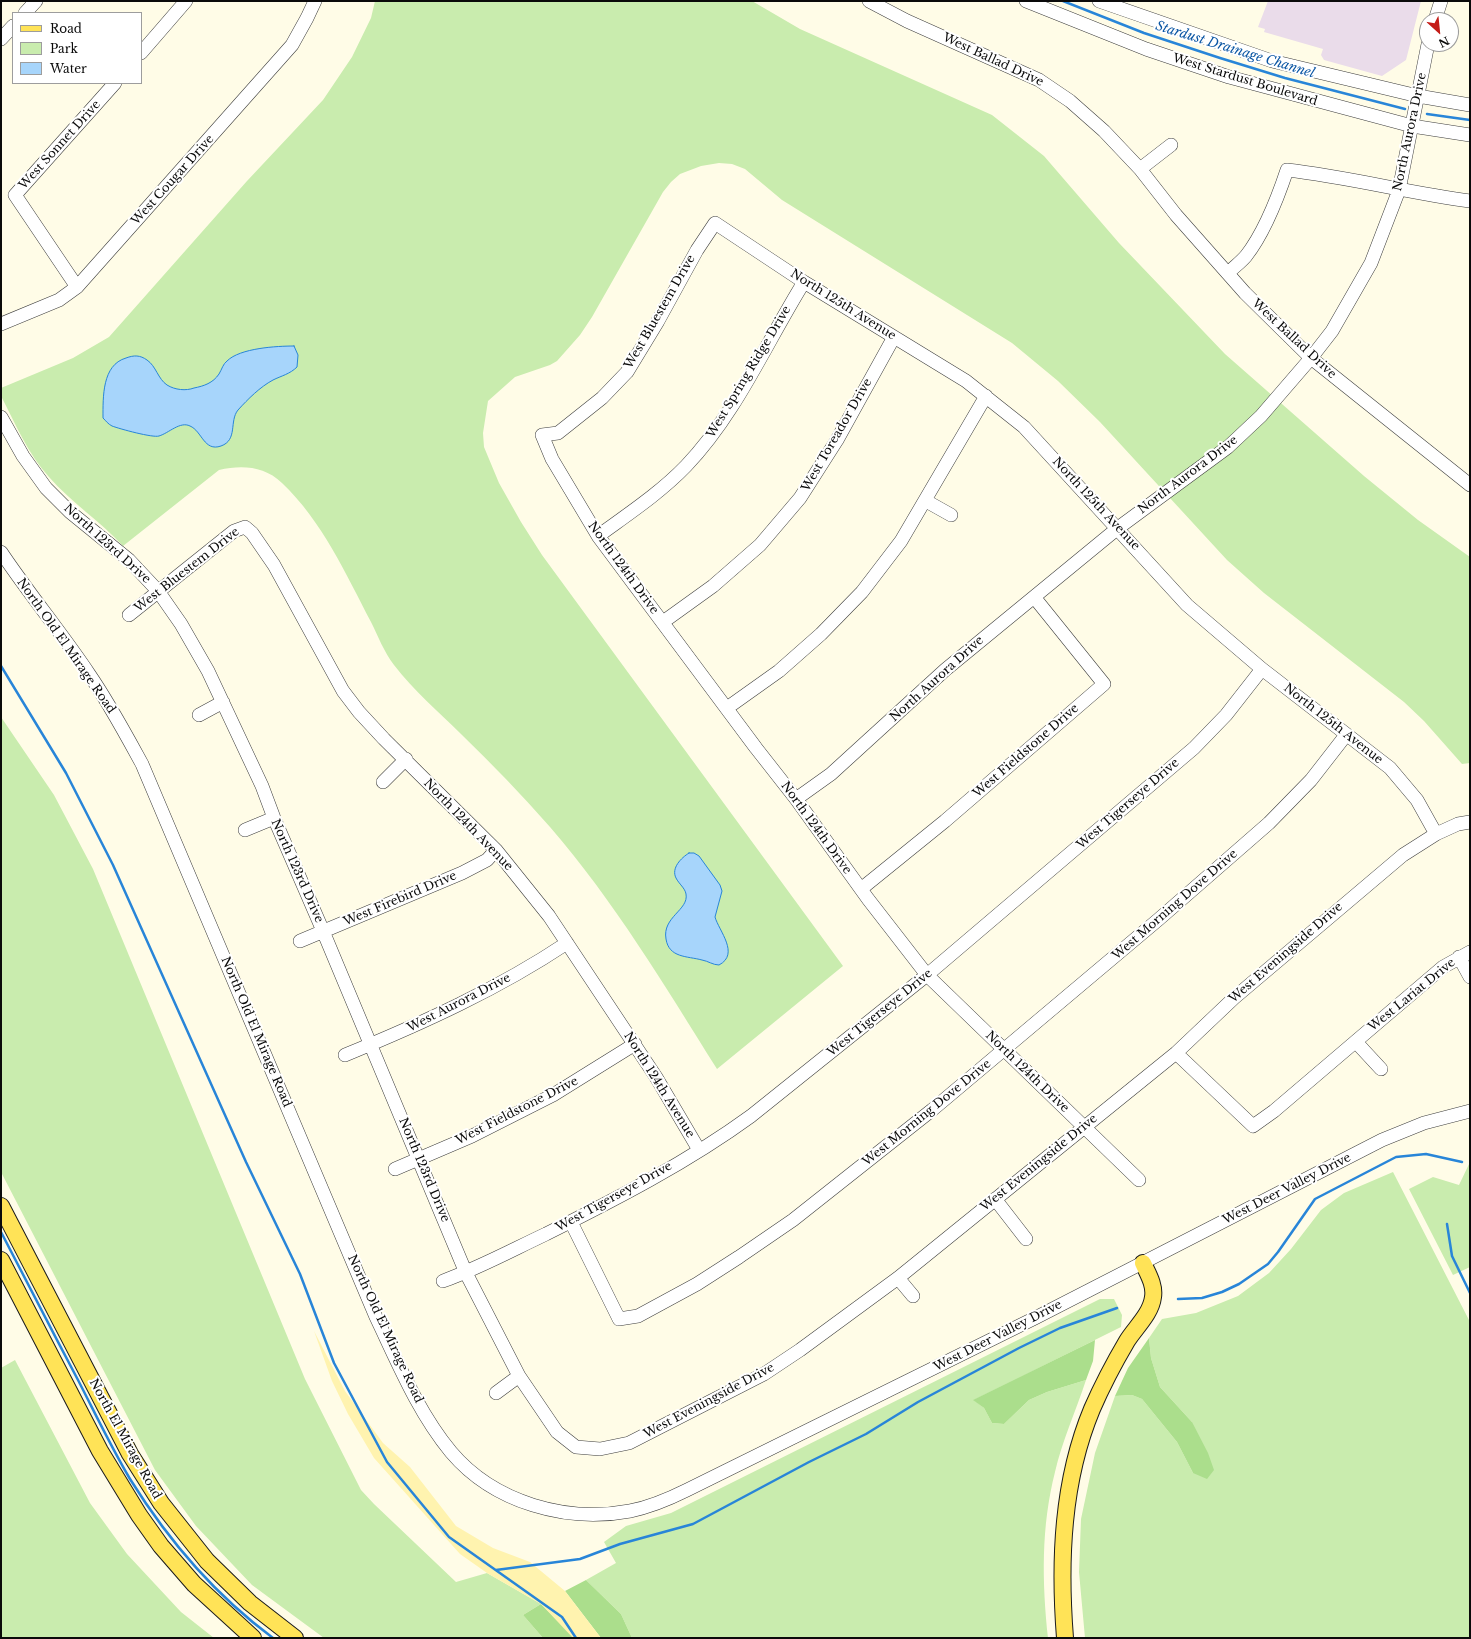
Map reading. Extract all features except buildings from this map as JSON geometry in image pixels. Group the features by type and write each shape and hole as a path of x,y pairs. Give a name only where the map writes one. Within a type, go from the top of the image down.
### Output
{"main road":[{"name":"North El Mirage Road","path":"1,1206 130,1454 161,1503 207,1561 250,1603 294,1638"},
{"path":"1,1260 107,1463 139,1515 162,1546 194,1584 253,1638"},
{"path":"1065,1638 1062,1552 1066,1508 1084,1433 1101,1388 1127,1341 1151,1304 1152,1286 1143,1263"}],"street":[{"path":"26,12 36,1"},
{"path":"142,52 186,1"},
{"name":"West Cougar Drive","path":"1,324 59,300 77,287 292,45 308,18 315,1"},
{"name":"West Ballad Drive","path":"869,1 907,21 1039,80 1070,101 1104,131 1140,169 1176,215 1264,313 1311,358 1470,485"},
{"name":"West Stardust Boulevard","path":"1026,1 1146,49 1228,77 1470,135"},
{"path":"1100,1 1272,61 1417,100 1470,105"},
{"path":"1438,12 1441,1"},
{"path":"1,39 12,27"},
{"name":"North Aurora Drive","path":"796,799 831,774 945,670 1034,596 1118,528 1228,447 1261,416 1311,358 1332,331 1370,263 1399,190 1426,52"},
{"name":"West Sonnet Drive","path":"77,287 15,195 114,84"},
{"path":"1140,169 1171,145"},
{"path":"1228,273 1246,256 1278,199 1287,170 1323,173 1399,190 1470,201"},
{"name":"North 125th Avenue","path":"714,223 804,282 966,381 1024,427 1187,605 1262,669 1390,768 1417,800 1436,834"},
{"name":"West Bluestem Drive","path":"542,436 558,433 602,398 627,372 658,321 696,250 714,223"},
{"name":"West Spring Ridge Drive","path":"598,536 652,497 686,466 707,442 750,375 804,282"},
{"name":"West Toreador Drive","path":"663,622 713,586 760,545 800,498 837,440 894,337"},
{"path":"727,708 779,672 821,634 862,592 901,541 986,396"},
{"name":"North 123rd Drive","path":"1,417 23,456 46,488 70,512 128,560 158,591 181,624 208,671 262,786 274,818 371,1044 466,1273 519,1376 558,1432 576,1447"},
{"name":"North 124th Drive","path":"542,436 552,459 598,536 756,748 796,799 861,889 927,975 1139,1180"},
{"path":"926,500 951,515"},
{"name":"West Bluestem Drive","path":"129,615 234,531 244,527"},
{"name":"North 124th Avenue","path":"244,527 252,533 274,565 343,691 359,712 496,850 549,916 634,1044 700,1150"},
{"name":"North Old El Mirage Road","path":"1,552 30,595 88,673 117,718 142,764 376,1317 417,1401 444,1443 460,1461 482,1479 517,1500"},
{"name":"West Fieldstone Drive","path":"861,889 945,821 1104,684 1034,596"},
{"name":"West Tigerseye Drive","path":"444,1282 466,1273 571,1222 700,1150 725,1135 751,1116 927,975 1194,748 1226,715 1262,669"},
{"path":"199,715 223,702"},
{"name":"West Morning Dove Drive","path":"571,1222 619,1319 638,1316 697,1284 787,1224 932,1110 1004,1050 1269,823 1311,780 1346,735"},
{"path":"383,782 406,759"},
{"path":"244,830 274,818"},
{"name":"West Eveningside Drive","path":"576,1447 600,1449 629,1443 733,1391 764,1374 800,1350 898,1278 1176,1053 1234,998 1353,896 1403,856 1436,834 1458,824 1470,822"},
{"name":"West Firebird Drive","path":"300,941 462,873 488,860 496,850"},
{"name":"West Aurora Drive","path":"346,1055 444,1013 512,977 567,943"},
{"path":"1465,954 1470,977"},
{"name":"West Lariat Drive","path":"1176,1053 1253,1126 1274,1111 1443,967 1465,954"},
{"path":"1356,1042 1381,1068"},
{"name":"West Fieldstone Drive","path":"395,1168 472,1136 553,1095 634,1044"},
{"name":"West Deer Valley Drive","path":"517,1500 559,1512 600,1515 631,1511 660,1502 688,1490 1143,1263 1382,1140 1424,1123 1470,1112"},
{"path":"995,1199 1026,1240"},
{"path":"898,1278 913,1296"},
{"path":"496,1393 519,1376"}],"shaded area":[{"path":"1268,1 1421,1 1406,60 1382,76 1324,60 1321,55 1323,49 1264,32 1265,29 1258,27"}],"green space":[{"path":"375,1 752,1 800,29 992,115 1044,156 1119,243 1225,354 1364,476 1418,520 1470,557 1470,763 1462,764 1424,721 1404,702 1264,593 1227,560 1100,422 1058,381 1012,343 782,200 745,169 732,164 719,163 701,166 680,174 663,192 592,317 580,335 557,361 550,365 515,377 488,401 483,433 484,447 499,483 542,555 843,966 717,1069 638,945 596,884 573,855 518,791 418,692 390,660 332,549 309,514 282,483 268,473 252,468 244,467 219,470 123,546 67,495 41,468 22,438 1,396 1,388 73,358 109,337 247,181 323,100 352,57 371,18"},
{"path":"1,717 54,795 93,869 305,1379 361,1490 456,1582 487,1573 541,1604 523,1615 543,1638 324,1638 252,1585 196,1526 155,1470 1,1172"},
{"path":"1470,1162 1470,1267 1453,1275 1409,1189 1433,1177 1459,1185"},
{"path":"1393,1172 1470,1322 1470,1638 1085,1638 1079,1572 1081,1519 1095,1453 1115,1396 1132,1395 1142,1399 1177,1442 1193,1473 1192,1422 1160,1387 1151,1358 1149,1338 1162,1319 1196,1313 1238,1296 1269,1273 1291,1249 1321,1210 1344,1193"},
{"path":"1100,1299 1114,1299 1122,1315 1121,1327 974,1400 984,1408 992,1423 1004,1424 1029,1400 1047,1392 1086,1380 1058,1460 1047,1513 1044,1575 1048,1638 632,1638 621,1614 586,1580 616,1563 604,1542 626,1526 671,1513"},
{"path":"1149,1338 1151,1358 1160,1387 1192,1422 1208,1453 1214,1470 1207,1479 1193,1473 1177,1442 1142,1399 1132,1395 1115,1396 1128,1368"},
{"path":"1095,1340 1093,1361 1086,1380 1047,1392 1029,1400 1004,1424 992,1423 984,1408 973,1400"},
{"path":"15,1360 90,1503 127,1554 181,1612 214,1638 1,1638 1,1368"},
{"path":"586,1580 621,1614 632,1638 601,1638 565,1591"},
{"path":"541,1604 572,1635 573,1638 543,1638 523,1615"}],"sand":[{"path":"314,1331 345,1391 383,1443 410,1467 456,1526 493,1548 530,1562 565,1591 601,1638 573,1638 541,1604 487,1573 460,1554 374,1458 348,1414 332,1381"}],"water":[{"path":"294,346 298,355 297,367 268,383 238,410 235,414 230,439 221,446 215,447 207,444 198,432 186,425 178,426 163,435 150,436 112,426 103,418 104,392 108,375 112,367 126,358 137,356 144,358 153,366 161,379 167,385 180,390 188,390 211,382 217,377 226,362 241,353 259,349"},
{"path":"689,853 694,853 699,856 720,885 722,891 715,917 724,935 728,955 719,965 685,957 675,953 671,950 666,939 666,931 671,919 684,905 686,900 686,894 676,878 675,871 680,860"}],"waterway":[{"name":"Stardust Drainage Channel","path":"1063,1 1144,33 1220,58 1285,78 1405,109"},
{"name":"Stardust Drainage Channel","path":"1427,114 1470,120"},
{"path":"1,666 66,773 113,865 246,1162 300,1274 334,1363 387,1462 449,1537 562,1617 576,1638"},
{"path":"1178,1299 1202,1298 1222,1292 1239,1284 1268,1264 1315,1199 1396,1157 1426,1154 1462,1162"},
{"path":"1447,1224 1452,1256 1470,1293"},
{"path":"1,1232 116,1455 145,1502 160,1524 212,1585 232,1604 273,1638"},
{"path":"496,1570 580,1559 620,1544 693,1524 809,1462 866,1434 918,1402 1019,1348 1060,1328 1117,1308"}]}
